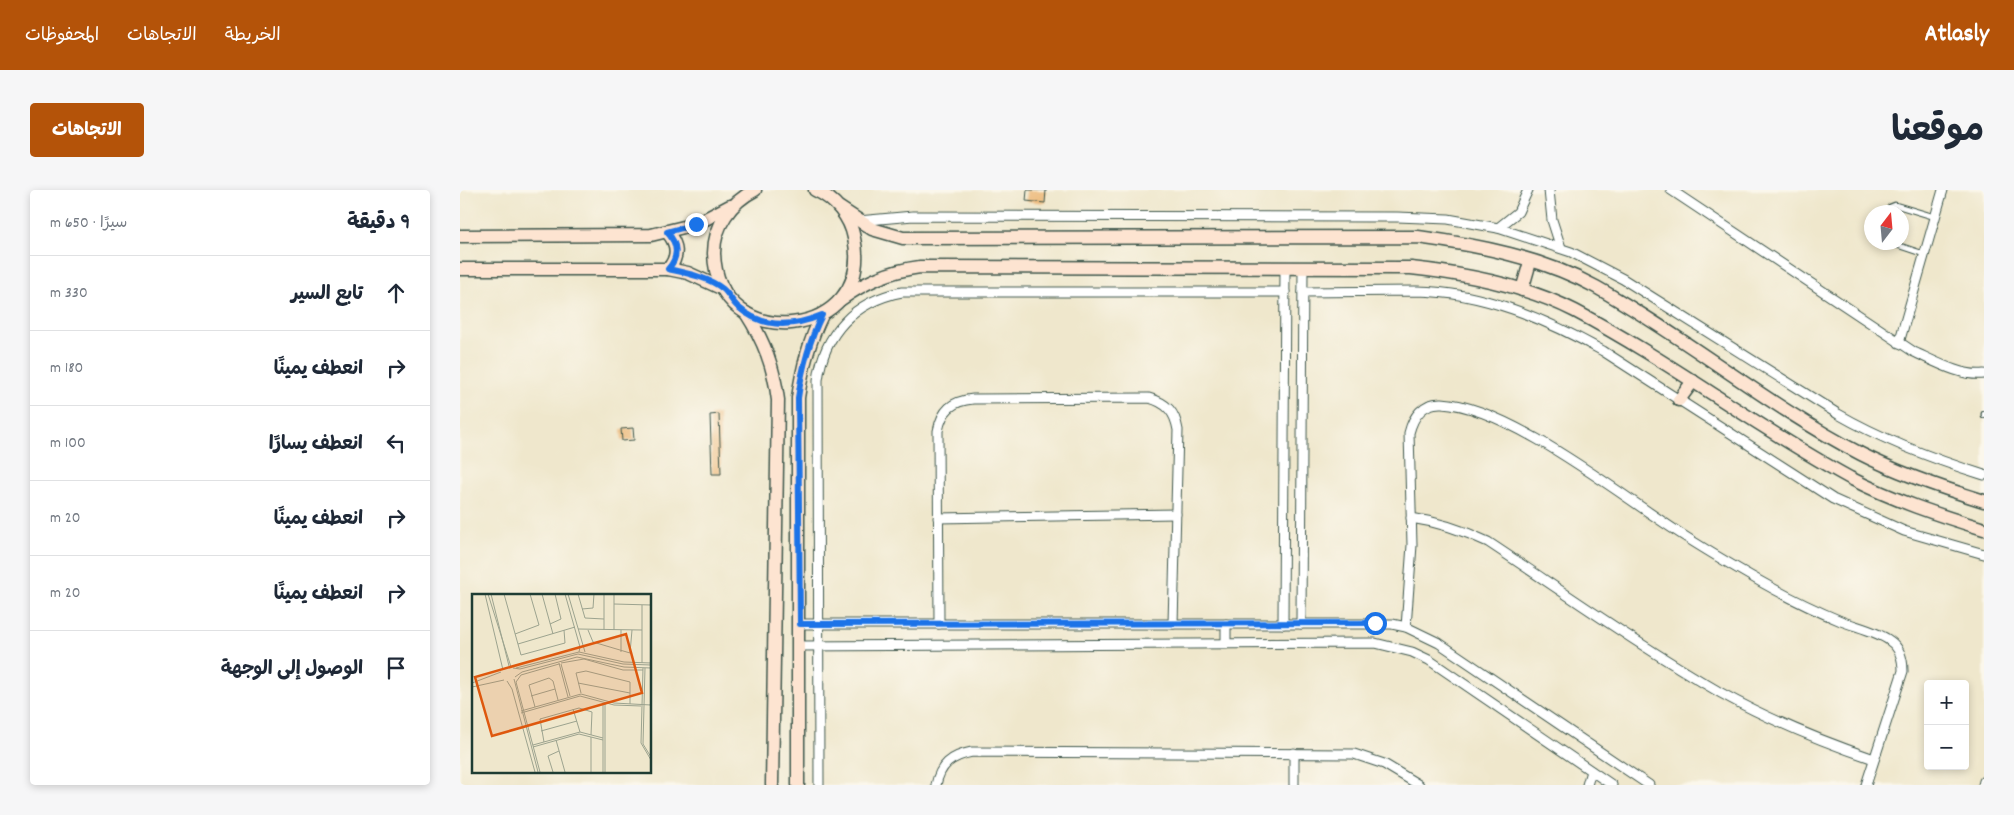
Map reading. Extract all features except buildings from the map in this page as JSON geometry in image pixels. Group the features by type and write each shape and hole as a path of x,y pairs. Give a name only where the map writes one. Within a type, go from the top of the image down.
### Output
{"street":[{"path":"1498,228 1518,212 1528,190"},
{"path":"1549,190 1552,220 1561,248"},
{"path":"1671,190 1898,343 1952,368 1972,374 1984,374"},
{"path":"1898,343 1943,190"},
{"path":"819,191 858,221 887,234 920,238 1418,237 1462,244 1530,262 1595,287 1815,428 1860,454 1915,478 1984,501"},
{"path":"460,236 650,235 696,224 747,194"},
{"path":"747,194 721,224 714,250 715,264 724,289 737,306 760,320 792,325 822,315 840,300 870,281 886,274 920,267 1411,268 1468,276 1522,290 1574,310 1851,478 1904,503 1984,529"},
{"path":"840,208 848,220 856,247 854,275 840,300"},
{"path":"858,221 918,216 1387,217 1448,220 1498,228 1561,248 1615,274 1869,431 1914,452 1984,475"},
{"path":"667,232 676,248 674,260 668,269"},
{"path":"1522,290 1530,262"},
{"path":"1283,624 1285,267"},
{"path":"1301,624 1303,267"},
{"path":"460,269 668,269 688,273 724,289"},
{"path":"1303,292 1418,291 1457,296 1495,304 1533,316 1603,350 1833,500 1904,532 1984,554"},
{"path":"819,785 818,380 828,345 842,324 859,308 880,298 902,292 1285,292"},
{"path":"746,313 768,354 778,400 772,785"},
{"path":"798,785 800,624 798,398 802,373 814,331 822,315"},
{"path":"1679,400 1693,381"},
{"path":"939,624 938,431 940,418 948,407 960,400 973,399 1149,398 1161,401 1170,408 1176,419 1173,624"},
{"path":"1406,627 1411,572 1409,433 1412,422 1419,412 1429,405 1440,403 1469,408 1516,428 1590,473 1677,532 1764,583 1824,614 1890,641 1898,649 1903,659 1903,670 1866,785"},
{"path":"938,518 1176,514"},
{"path":"1411,518 1455,528 1488,542 1675,665 1722,693 1804,734 1874,759"},
{"path":"800,624 1375,623 1406,627 1439,643 1649,785"},
{"path":"1226,624 1226,644"},
{"path":"799,646 1375,643 1412,652 1429,660 1609,784"},
{"path":"936,785 938,773 946,762 958,755 972,752 1354,754 1369,758 1419,785"},
{"path":"1294,753 1294,785"},
{"path":"1587,785 1591,771"},
{"path":"1983,785 1984,781"}],"lane":[{"path":"1909,208 1935,216"},
{"path":"1909,249 1924,254"}],"route":[{"path":"696,224 667,232 672,237 676,248 674,260 668,269 688,273 724,289 737,306 760,320 792,325 822,315 814,331 802,373 798,398 800,624 1375,623"}]}
